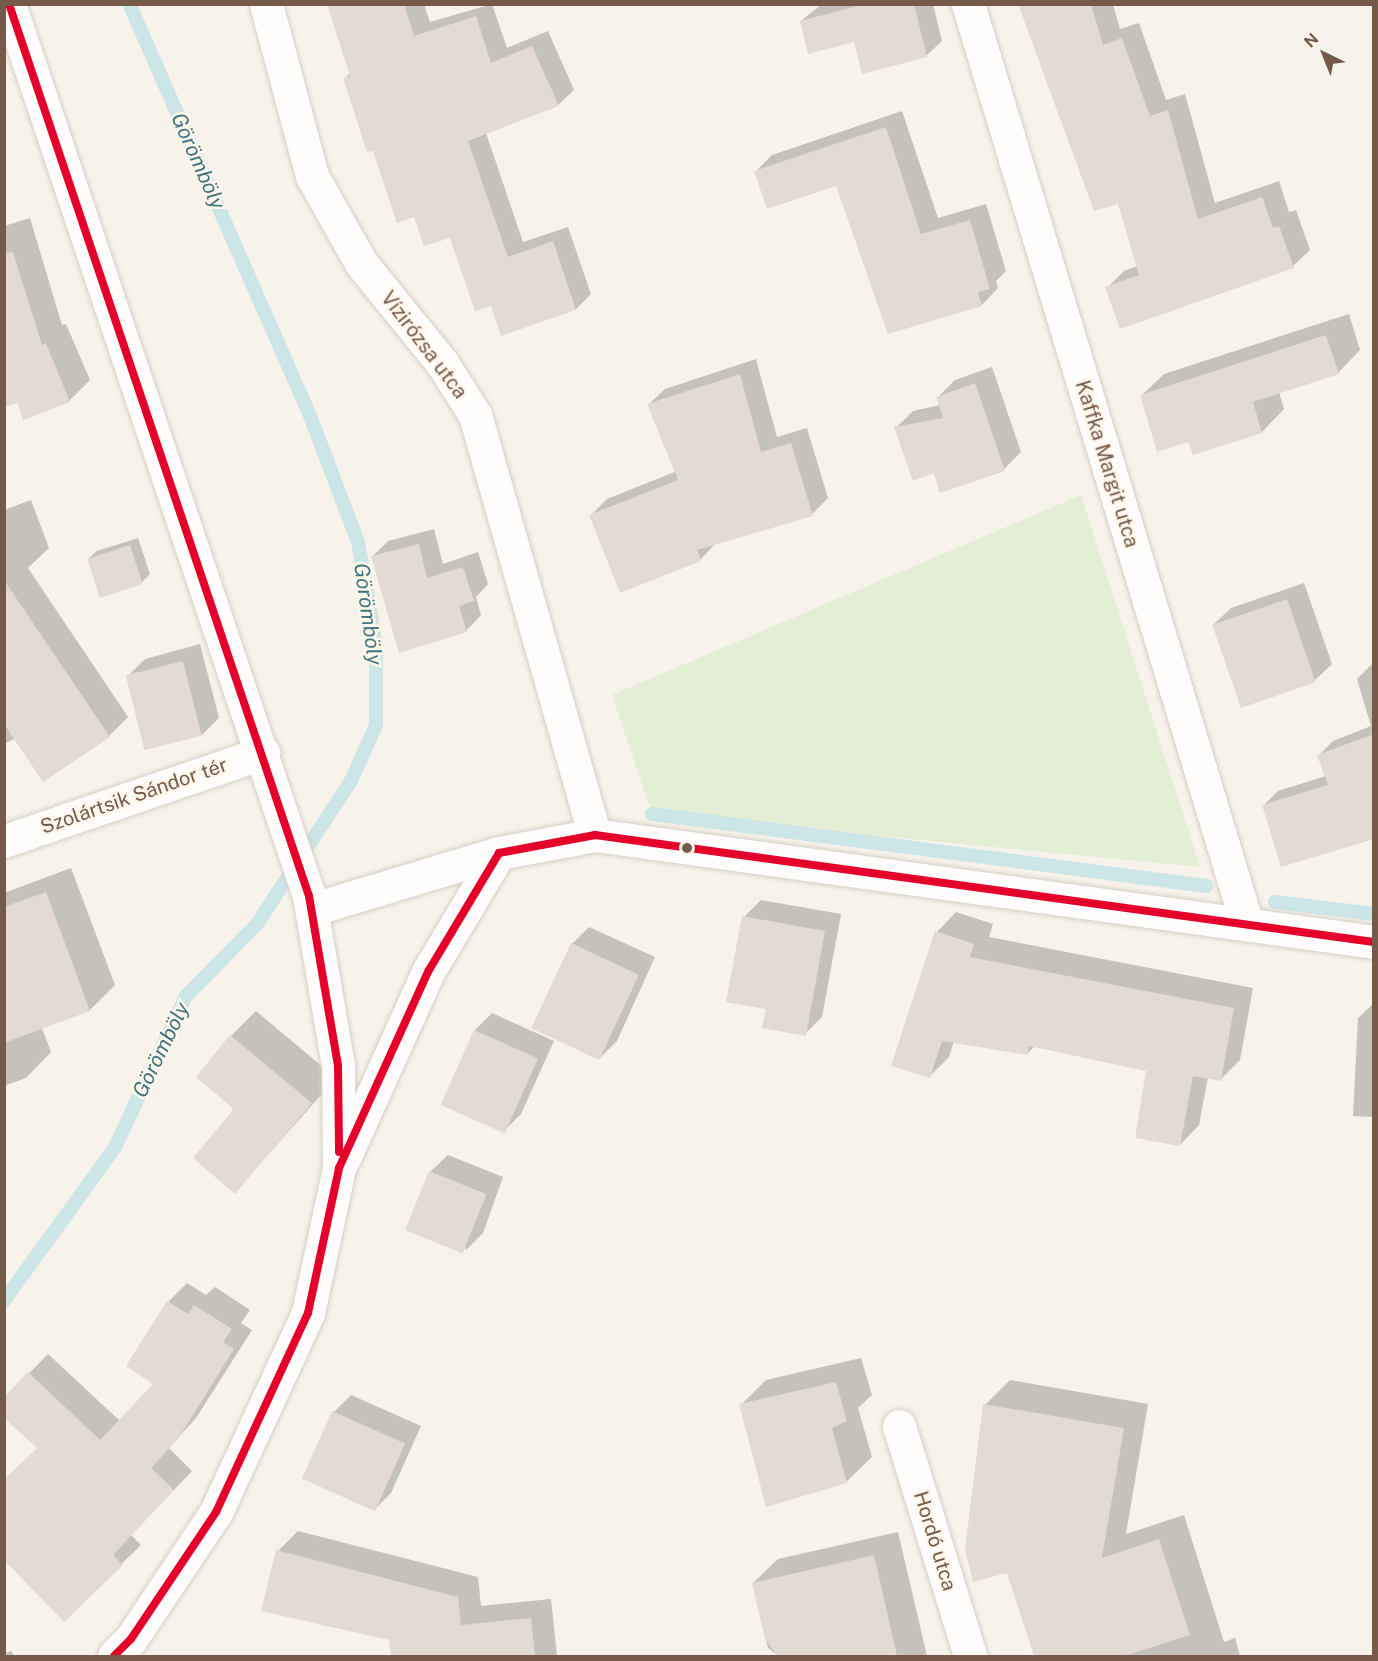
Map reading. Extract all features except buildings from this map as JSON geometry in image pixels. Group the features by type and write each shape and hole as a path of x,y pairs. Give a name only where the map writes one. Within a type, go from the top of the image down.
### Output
{"street":[{"path":"9,4 263,753 311,903 338,1066 339,1168"},
{"name":"Vízirózsa utca","path":"266,4 312,176 361,263 442,363 475,415 595,835"},
{"name":"Kaffka Margit utca","path":"968,4 1247,924"},
{"name":"Szolártsik Sándor tér","path":"4,841 263,753"},
{"path":"311,903 499,853 595,835 1374,942"},
{"path":"114,1656 131,1639 216,1512 308,1313 339,1168 429,970 499,853"},
{"name":"Hordó utca","path":"899,1426 970,1656"}],"green space":[{"path":"1081,495 1200,867 652,814 612,695"}],"waterway":[{"name":"Görömböly","path":"4,1301 115,1147 186,996 257,924 351,781 376,725 376,644 358,542 311,418 129,4"},
{"path":"652,814 1206,886"},
{"path":"1275,902 1374,914"}],"transit line":[{"path":"9,4 309,896 338,1066 339,1152"},
{"path":"114,1656 131,1639 216,1512 308,1313 339,1168 429,970 499,853 595,835 1374,942"}]}
